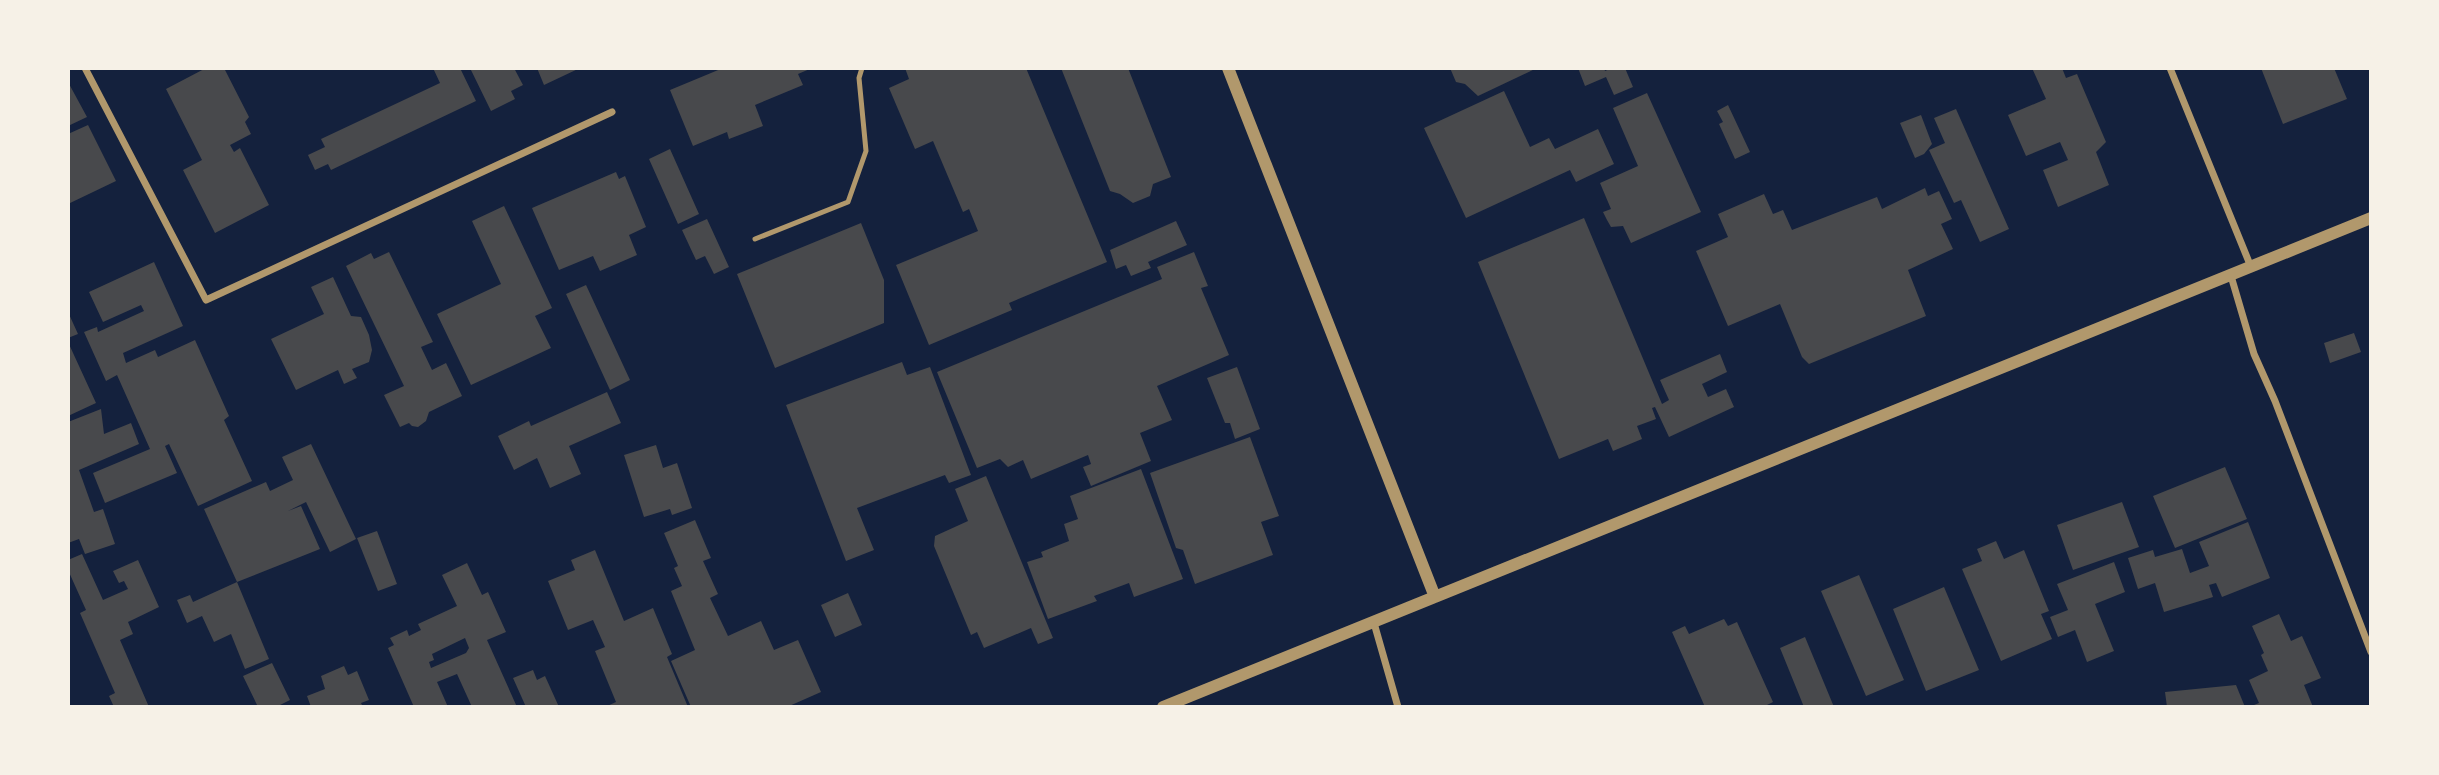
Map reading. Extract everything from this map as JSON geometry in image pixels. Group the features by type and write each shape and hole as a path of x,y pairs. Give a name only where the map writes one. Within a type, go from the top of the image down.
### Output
{"street":[{"path":"85,68 206,300 612,112"},
{"path":"1228,68 1435,597"},
{"path":"2170,68 2251,267"},
{"path":"1163,707 2371,218"},
{"path":"2231,276 2254,354 2275,401 2371,652"},
{"path":"1374,623 1398,707"}],"lane":[{"path":"755,239 848,202 866,151 859,78 862,68"}],"building":[{"path":"206,68 224,68 249,117 245,122 251,134 230,145 234,152 240,148 269,205 215,233 183,170 202,160 166,89"},
{"path":"433,68 460,68 476,101 331,170 328,164 315,170 308,155 325,147 321,139 440,83"},
{"path":"470,68 514,68 523,85 511,91 515,99 491,111"},
{"path":"537,68 580,68 544,85"},
{"path":"723,68 812,68 798,74 803,85 755,105 763,126 729,139 727,132 693,146 670,90"},
{"path":"905,68 1026,68 1107,262 1009,303 1012,310 929,345 896,265 978,231 969,209 963,212 933,141 915,149 889,88 909,79"},
{"path":"1061,68 1128,68 1171,177 1153,184 1150,196 1133,203 1110,191"},
{"path":"1450,68 1537,68 1478,96 1465,84 1456,82"},
{"path":"1578,68 1604,68 1605,71 1625,68 1633,87 1614,95 1606,77 1585,86"},
{"path":"2032,68 2062,68 2066,78 2077,74 2106,142 2096,152 2109,185 2058,207 2043,170 2068,160 2060,142 2026,156 2008,115 2046,99"},
{"path":"2261,68 2334,68 2347,99 2283,124"},
{"path":"68,82 87,117 68,126"},
{"path":"1504,91 1530,147 1549,138 1555,149 1598,129 1614,164 1576,182 1570,170 1466,218 1424,128"},
{"path":"1647,93 1701,212 1631,243 1623,226 1611,227 1607,220 1603,212 1611,209 1600,183 1638,166 1613,108"},
{"path":"1728,105 1750,152 1735,159 1719,124 1723,122 1717,111"},
{"path":"1956,109 2009,229 1980,242 1961,200 1954,203 1929,150 1945,143 1934,118"},
{"path":"1921,115 1932,144 1924,154 1915,158 1900,123"},
{"path":"88,125 116,181 68,204 68,134"},
{"path":"670,149 699,214 678,224 649,159"},
{"path":"616,172 619,179 625,176 646,227 629,235 637,255 600,271 593,256 559,270 532,208"},
{"path":"1925,188 1928,196 1939,191 1952,219 1941,224 1953,249 1908,270 1926,316 1809,364 1802,357 1780,304 1728,326 1696,251 1728,237 1718,214 1764,194 1773,214 1783,210 1792,230 1877,197 1882,209"},
{"path":"504,206 552,308 535,316 551,348 471,385 437,314 501,284 472,221"},
{"path":"1584,218 1662,404 1669,400 1660,380 1720,354 1727,372 1702,384 1708,397 1726,389 1734,407 1669,437 1655,407 1652,408 1656,419 1637,426 1642,439 1613,451 1608,439 1559,459 1478,262"},
{"path":"707,219 729,267 714,274 705,256 696,260 682,230"},
{"path":"1176,221 1187,245 1148,262 1151,268 1131,276 1126,265 1116,269 1110,250"},
{"path":"861,223 884,280 884,323 775,368 737,274"},
{"path":"389,252 433,342 421,347 432,370 446,363 462,396 429,412 426,421 418,427 409,423 400,427 384,395 404,386 346,266 371,253 374,259"},
{"path":"1194,252 1208,286 1201,288 1229,355 1157,386 1172,420 1140,433 1151,461 1091,486 1083,467 1091,464 1088,455 1031,479 1023,460 1008,467 1000,459 977,468 937,372 1162,279 1157,267"},
{"path":"154,262 183,326 123,353 126,363 155,350 158,357 195,340 229,416 224,420 252,481 198,506 169,444 165,446 177,473 105,503 93,473 150,449 117,375 106,381 84,332 97,327 98,332 144,311 141,305 103,322 89,292"},
{"path":"333,277 351,316 361,317 369,335 372,350 369,362 352,369 357,378 344,384 338,370 296,390 271,339 324,314 311,287"},
{"path":"586,285 630,380 610,390 566,294"},
{"path":"68,312 78,334 68,338"},
{"path":"2354,333 2361,352 2330,363 2324,343"},
{"path":"68,342 96,403 68,416"},
{"path":"902,362 907,375 930,367 971,475 949,483 945,475 857,508 874,550 846,561 786,405"},
{"path":"1237,367 1260,429 1235,439 1230,423 1225,423 1207,378"},
{"path":"607,392 621,423 569,446 581,474 550,488 537,458 514,470 498,436 529,421 531,426"},
{"path":"101,409 104,434 131,423 139,444 79,470 94,512 103,509 115,544 85,554 79,539 68,543 68,422"},
{"path":"1250,437 1279,516 1261,522 1273,555 1195,584 1183,550 1176,548 1150,473"},
{"path":"311,444 356,539 330,552 306,502 288,511 301,506 320,549 237,582 204,509 266,482 270,491 293,480 282,457"},
{"path":"656,445 663,468 677,463 692,508 672,515 670,509 644,517 624,455"},
{"path":"2225,467 2247,519 2175,548 2153,496"},
{"path":"1141,469 1183,579 1134,597 1129,583 1094,596 1097,601 1048,619 1027,562 1043,557 1041,552 1069,541 1064,524 1078,519 1070,496"},
{"path":"986,476 1053,638 1038,644 1031,628 984,648 977,632 971,635 934,546 935,536 968,521 955,489"},
{"path":"2122,502 2139,547 2073,570 2057,525"},
{"path":"695,520 711,558 703,561 718,594 710,598 728,636 761,621 774,650 798,640 821,692 787,707 691,707 671,661 695,650 671,591 682,586 674,568 678,566 664,533"},
{"path":"2248,522 2270,578 2222,597 2216,583 2209,585 2213,597 2164,612 2155,583 2138,589 2128,558 2153,550 2155,557 2182,549 2190,573 2209,566 2199,542"},
{"path":"377,531 397,584 378,591 357,538"},
{"path":"1996,541 2004,559 2024,550 2049,611 2041,614 2052,639 2001,661 1962,569 1982,561 1977,549"},
{"path":"595,550 624,621 653,608 672,654 667,657 688,707 605,707 616,702 595,651 605,647 593,620 568,630 548,581 575,570 571,560"},
{"path":"82,554 103,600 128,589 124,581 119,583 113,571 138,560 159,607 128,622 133,634 120,640 149,707 114,707 109,696 115,693 80,613 86,610 68,570 68,560"},
{"path":"2114,562 2125,592 2095,604 2114,651 2087,662 2075,630 2058,637 2050,617 2068,610 2057,584"},
{"path":"467,563 482,595 488,592 506,632 487,640 517,707 472,707 457,674 437,682 448,707 414,707 388,648 394,645 390,638 407,630 409,636 421,630 418,624 457,606 442,575","holes":["465,638 469,648 466,653 431,668 429,662 434,660 432,654"]},
{"path":"1859,575 1904,680 1866,696 1821,591"},
{"path":"237,582 269,659 245,669 231,634 214,642 202,616 187,623 177,600 190,595 193,602"},
{"path":"1944,587 1979,670 1926,691 1893,609"},
{"path":"848,593 862,625 835,637 821,605"},
{"path":"2279,614 2291,641 2302,636 2321,678 2304,685 2313,707 2249,707 2259,703 2249,680 2268,671 2261,655 2264,653 2252,626"},
{"path":"1724,619 1728,626 1737,622 1773,702 1763,707 1705,707 1672,632 1685,626 1689,634"},
{"path":"1805,637 1834,707 1804,707 1780,648"},
{"path":"272,663 290,700 276,707 258,707 243,676"},
{"path":"344,666 348,675 357,671 369,700 361,703 363,707 311,707 307,696 325,689 321,676"},
{"path":"533,670 537,680 545,676 559,707 526,707 513,678"},
{"path":"2236,685 2245,707 2167,707 2165,692"}]}
